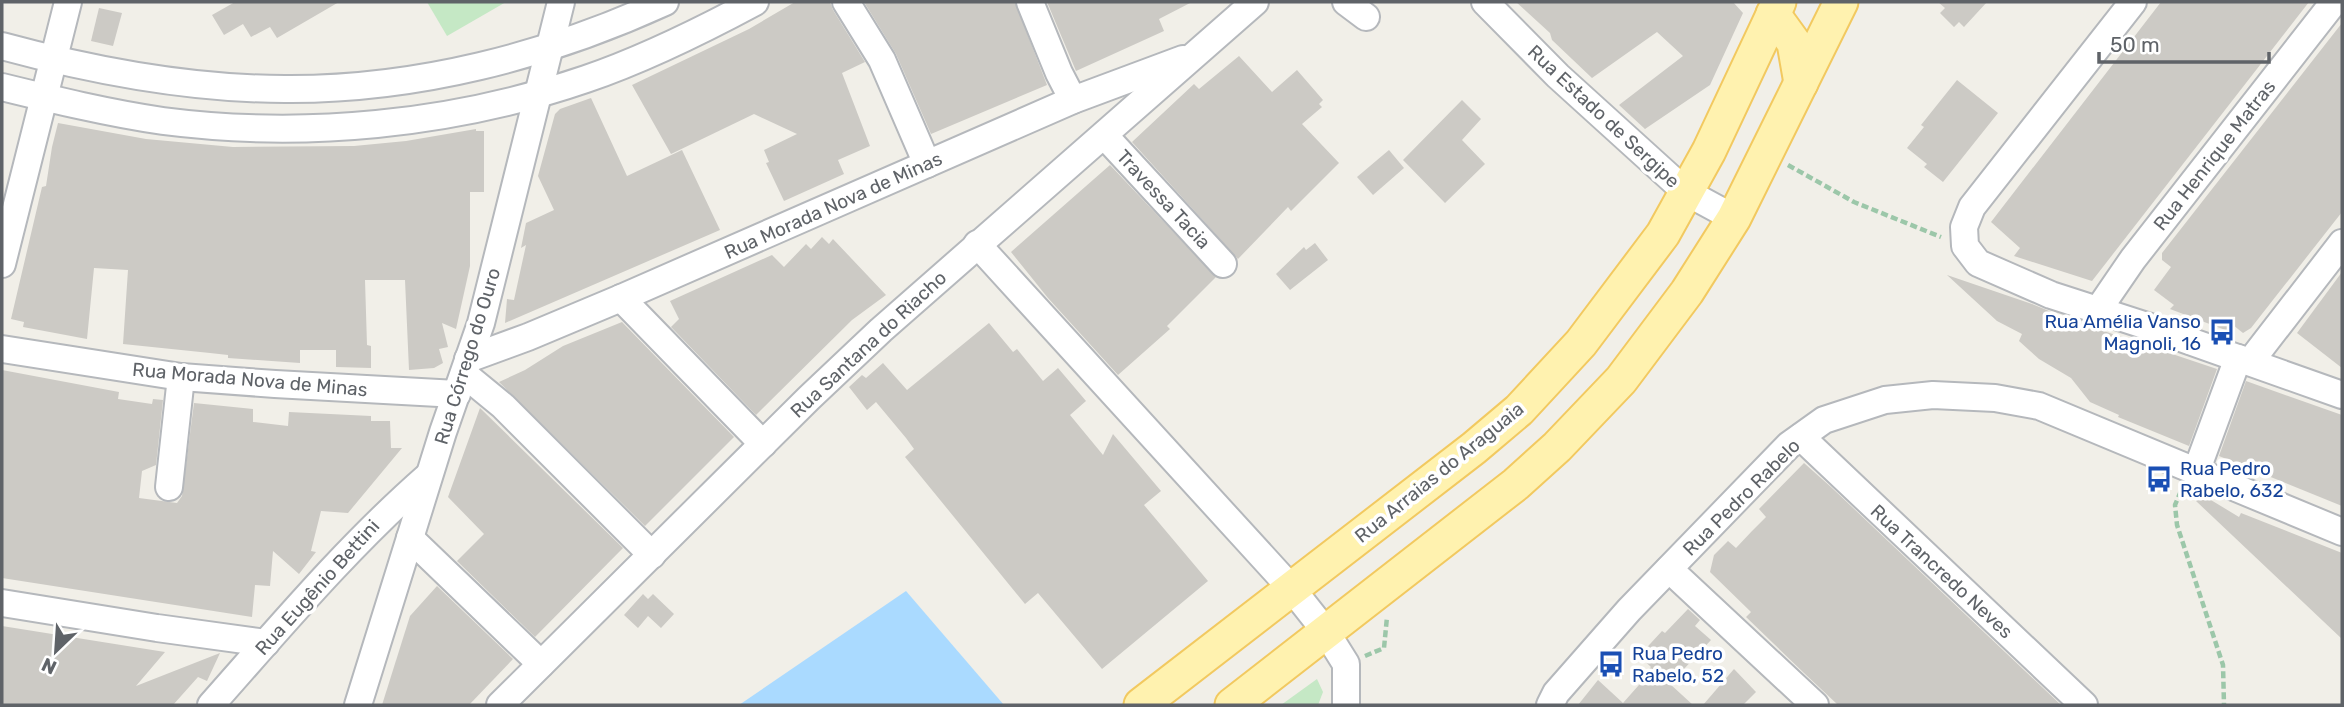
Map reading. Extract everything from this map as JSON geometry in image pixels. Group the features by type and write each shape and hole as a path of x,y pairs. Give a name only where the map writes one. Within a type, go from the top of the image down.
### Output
{"main road":[{"path":"1231,705 1516,484 1558,447 1621,380 1687,292 1734,218 1841,2"},
{"name":"Rua Arraias do Araguaia","path":"1141,705 1474,448 1518,410 1581,343 1663,234 1709,151 1771,6"},
{"path":"1771,6 1794,43 1801,83"}],"street":[{"path":"2,264 68,2"},
{"name":"Rua Córrego do Ouro","path":"358,705 481,323 561,2"},
{"path":"2,46 84,67 148,78 285,90 418,79 494,63 583,36 665,2"},
{"path":"2,87 162,121 220,126 337,128 417,120 495,104 587,79 697,33 755,2"},
{"path":"846,2 882,60 927,164"},
{"path":"1030,2 1073,100"},
{"name":"Rua Santana do Riacho","path":"500,705 872,338 1255,2"},
{"name":"Rua Estado de Sergipe","path":"1485,2 1558,76 1686,192 1734,218"},
{"path":"2133,2 1972,207 1964,227 1965,247 1978,263 2051,295 2342,395"},
{"name":"Rua Henrique Matras","path":"2098,310 2133,259 2334,2"},
{"name":"Rua Morada Nova de Minas","path":"2,349 181,377 275,384 463,375 528,337 1073,100 1198,53"},
{"name":"Travessa Tacia","path":"1104,135 1223,264"},
{"path":"2193,470 2244,360 2342,243"},
{"path":"977,244 1292,589 1326,632 1346,664 1346,705"},
{"path":"621,298 763,444"},
{"path":"463,375 503,406 652,555"},
{"path":"169,487 181,377"},
{"name":"Rua Pedro Rabelo","path":"1550,705 1565,683 1669,569 1789,445 1824,420 1885,400 1933,394 1995,398 2039,407 2342,532"},
{"name":"Rua Trancredo Neves","path":"1801,437 2084,705"},
{"name":"Rua Eugênio Bettini","path":"211,705 345,554 430,475"},
{"path":"410,538 541,664"},
{"path":"1669,569 1815,705"},
{"path":"2,604 266,643"}],"path":[{"path":"1765,152 1854,202 1965,247"},
{"path":"2193,470 2175,505 2176,525 2223,665 2224,705"}],"green space":[{"path":"427,2 506,2 447,36"},
{"path":"1317,679 1323,692 1318,705 1281,705"}],"water":[{"path":"906,591 1004,705 739,705"}],"building":[{"path":"235,2 339,2 277,38 270,27 251,37 243,24 224,35 212,15"},
{"path":"795,2 830,2 865,62 842,73 870,146 838,160 844,174 784,201 766,163 769,162 764,150 797,134 754,114 671,154 632,85 749,29"},
{"path":"864,2 1015,2 1047,85 931,134 896,54"},
{"path":"1047,2 1192,2 1159,19 1164,31 1076,71"},
{"path":"1516,2 1733,2 1743,13 1710,85 1645,129 1619,105 1683,56 1657,32 1592,78 1552,40 1550,33"},
{"path":"1938,2 1987,2 1964,27 1959,22 1954,27 1940,13 1945,8"},
{"path":"2161,2 2309,2 2092,281 2014,256 2020,248 1991,222"},
{"path":"99,8 122,13 113,46 91,41"},
{"path":"2342,23 2342,212 2251,328 2243,333 2233,325 2228,331 2170,309 2174,305 2154,290 2171,267 2162,260 2162,253"},
{"path":"1239,56 1272,92 1297,70 1323,100 1319,104 1322,107 1302,124 1339,163 1291,211 1288,207 1238,259 1132,142 1194,84 1199,89"},
{"path":"1957,80 1998,113 1943,182 1924,167 1927,164 1907,148 1924,127 1921,125"},
{"path":"591,98 627,176 682,150 720,230 505,323 507,299 514,300 526,245 521,248 526,223 554,210 538,176 555,114 560,109"},
{"path":"1462,100 1481,119 1462,140 1485,164 1445,203 1403,160"},
{"path":"58,123 146,139 233,147 354,146 406,141 476,129 484,131 484,192 470,192 470,266 456,329 442,323 448,347 439,349 443,363 434,368 409,370 405,280 365,280 367,345 371,346 371,368 336,367 336,350 300,350 300,363 228,358 228,355 123,344 128,270 94,268 87,339 23,327 24,322 11,319 42,187 46,186"},
{"path":"1389,150 1404,168 1373,195 1357,177"},
{"path":"1110,165 1216,277 1167,326 1170,329 1118,375 1048,298 1011,252"},
{"path":"822,237 829,244 833,239 886,295 852,320 756,415 671,327 679,319 670,301 772,255 784,267 806,244 811,249"},
{"path":"1315,243 1328,260 1290,290 1276,274 1304,247 1306,250"},
{"path":"2342,272 2342,368 2297,333"},
{"path":"1947,275 2217,369 2189,446 2118,417 2119,415 2090,402 2071,378 2039,359 2019,341 2022,334 1997,321"},
{"path":"622,322 734,437 645,526 499,382 525,370 563,346"},
{"path":"989,323 1013,352 1017,349 1043,381 1058,368 1086,401 1070,415 1103,455 1113,434 1161,491 1144,505 1208,581 1102,669 1038,593 1025,604 905,457 914,449 906,438 876,402 867,410 849,387 862,375 866,378 883,363 907,390"},
{"path":"2,370 119,392 118,399 152,404 153,399 163,400 156,465 142,471 139,498 177,503 182,496 194,403 253,409 253,422 288,426 289,412 371,416 371,421 390,421 391,448 402,448 348,513 321,511 311,551 316,552 299,574 273,551 270,586 255,585 252,617 2,578"},
{"path":"2246,381 2342,415 2342,506 2219,456"},
{"path":"480,408 623,548 535,637 457,561 484,534 448,497"},
{"path":"1804,463 2061,705 1838,705 1804,673 1746,617 1751,612 1710,572 1714,555 1728,541 1736,548 1766,517 1759,509"},
{"path":"2201,494 2239,517 2241,513 2342,553 2342,639 2196,501"},
{"path":"437,586 513,659 469,705 382,705 410,616"},
{"path":"643,594 648,599 653,594 674,614 661,628 648,616 638,628 624,615"},
{"path":"1688,609 1700,620 1695,626 1711,640 1670,684 1693,705 1578,705 1598,680 1623,703 1646,677 1644,674 1651,667 1639,656 1662,631 1665,633"},
{"path":"2,626 165,652 136,686 220,653 207,681 198,677 173,705 2,705"},
{"path":"1734,669 1756,692 1743,705 1703,705"}],"place":[{"name":"Rua Amélia Vanso Magnoli, 16","path":"2222,332"},
{"name":"Rua Pedro Rabelo, 632","path":"2159,479"},
{"name":"Rua Pedro Rabelo, 52","path":"1611,664"}]}
